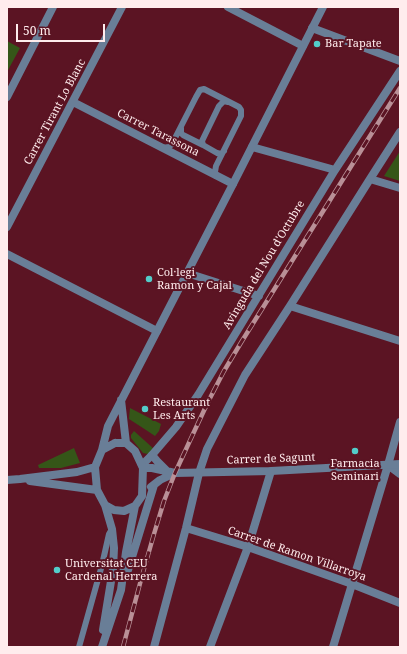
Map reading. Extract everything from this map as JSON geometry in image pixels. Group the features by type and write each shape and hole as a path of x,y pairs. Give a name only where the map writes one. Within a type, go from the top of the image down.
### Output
{"street":[{"path":"7,98 53,7"},
{"name":"Carrer Tirant Lo Blanc","path":"7,227 122,7"},
{"path":"228,7 302,46"},
{"path":"101,647 113,569 114,548 112,529 105,505 97,490 95,468 102,450 108,426 323,7"},
{"path":"312,28 400,61"},
{"name":"Avinguda del Nou d'Octubre","path":"142,466 176,427 198,395 334,170 400,71"},
{"name":"Carrer Tarassona","path":"72,102 233,184"},
{"path":"154,647 199,473 207,449 245,375 400,132"},
{"path":"252,147 334,170"},
{"path":"370,179 400,188"},
{"path":"7,254 157,331"},
{"path":"187,272 259,296"},
{"path":"290,306 400,341"},
{"path":"121,400 126,443"},
{"path":"333,647 400,422"},
{"path":"102,450 115,443 126,443 135,451 142,466 142,496"},
{"path":"121,590 126,552 135,506 142,496 172,472 157,461 152,455"},
{"name":"Carrer de Sagunt","path":"142,466 172,472 199,473 271,471 400,464"},
{"path":"388,465 400,474"},
{"path":"7,480 77,472 95,468"},
{"path":"210,647 248,547 271,471"},
{"path":"20,479 97,490"},
{"path":"101,647 121,590 154,485"},
{"path":"105,505 114,510 124,511 135,506"},
{"name":"Carrer de Ramon Villarroya","path":"186,528 248,547 352,584 400,603"}],"lane":[{"path":"162,148 168,147 172,144 200,90 204,89 239,106 242,113 215,170 216,176"},
{"path":"202,145 202,141 219,106 224,101 229,102"},
{"path":"181,127 181,133 183,135 218,153 221,154 224,151"},
{"path":"79,647 109,534 112,529"}],"green space":[{"path":"7,41 20,48 7,72"},
{"path":"400,151 400,181 384,176"},
{"path":"130,408 161,424 159,431 155,436 129,419"},
{"path":"134,431 154,449 148,454 143,453 131,438"},
{"path":"74,448 80,463 61,468 39,468 38,465"}],"railway":[{"path":"123,647 164,501 175,473 208,402 242,341 400,88"}],"place":[{"name":"Bar Tapate","path":"317,44"},
{"name":"Col·legi Ramon y Cajal","path":"149,279"},
{"name":"Restaurant Les Arts","path":"145,409"},
{"name":"Farmacia Seminari","path":"355,451"},
{"name":"Universitat CEU Cardenal Herrera","path":"57,570"}]}
